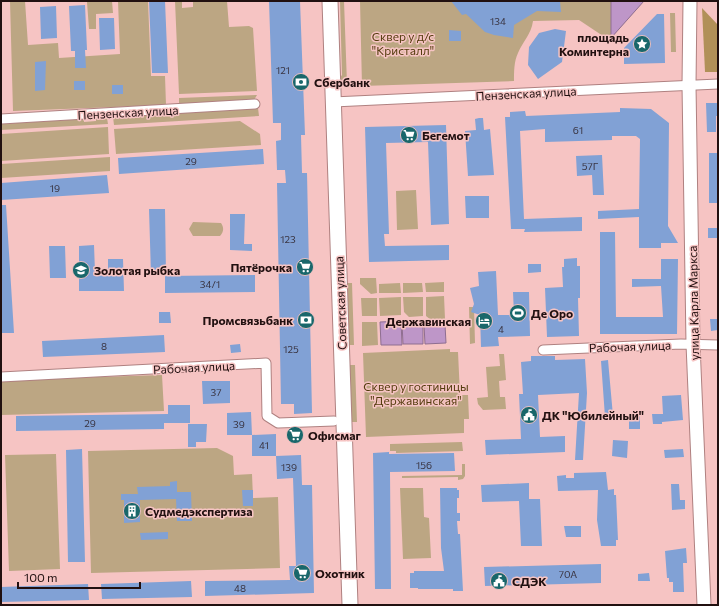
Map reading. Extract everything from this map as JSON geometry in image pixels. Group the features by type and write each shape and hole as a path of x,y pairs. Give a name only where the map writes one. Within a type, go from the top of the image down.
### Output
{"main road":[{"path":"321,1 329,103 334,421 340,605"},
{"name":"Советская улица","path":"330,1 329,103 350,605"},
{"name":"улица Карла Маркса","path":"690,1 689,85 693,344 704,605"}],"street":[{"name":"Пензенская улица","path":"329,103 718,84"},
{"name":"Пензенская улица","path":"1,119 255,104"},
{"name":"Рабочая улица","path":"543,350 693,344 718,345"},
{"name":"Рабочая улица","path":"1,377 266,363 267,416 278,423 334,421"}],"green space":[{"path":"10,1 25,1 28,45 58,43 59,58 120,54 118,1 148,1 151,76 165,76 166,105 13,111"},
{"path":"112,1 113,13 96,14 96,29 89,29 87,2"},
{"path":"175,1 182,1 182,8 193,7 193,1 227,1 229,27 249,26 253,28 257,91 179,94"},
{"path":"340,1 344,1 347,84 339,84 339,79 342,75"},
{"name":"Сквер у д/с \"Кристалл\"","path":"360,1 644,1 609,40 579,20 533,21 531,30 517,56 514,67 514,81 362,86"},
{"path":"670,13 675,13 676,52 671,52"},
{"path":"257,95 254,100 179,105 179,98"},
{"path":"258,108 259,116 114,125 113,117"},
{"path":"96,118 107,118 108,124 1,130 1,124 84,119 84,122 96,121"},
{"path":"240,121 260,134 261,145 116,154 114,129"},
{"path":"108,127 109,154 1,161 1,134"},
{"path":"110,157 110,171 1,178 1,164"},
{"path":"416,190 418,229 397,230 396,191"},
{"path":"193,222 221,223 223,231 220,236 193,236 189,229"},
{"path":"360,278 376,278 377,293 371,294 360,284"},
{"path":"444,282 444,292 426,292 425,283"},
{"path":"346,283 352,283 354,345 348,345"},
{"path":"400,283 401,293 379,293 379,284"},
{"path":"403,283 422,283 423,292 403,293"},
{"path":"444,296 445,319 431,320 426,316 426,297"},
{"path":"401,297 401,315 380,316 379,298"},
{"path":"403,297 423,297 423,316 409,317 404,312"},
{"path":"361,298 377,298 377,316 362,316"},
{"path":"469,307 474,307 475,343 470,344"},
{"path":"362,322 377,322 378,345 362,346"},
{"name":"Сквер у гостиницы \"Державинская\"","path":"450,349 450,352 458,352 460,395 468,395 469,419 464,419 464,433 366,437 363,353"},
{"path":"499,354 504,354 506,380 499,381 500,397 505,397 506,409 483,410 478,404 477,398 488,397 486,367 500,366"},
{"path":"349,365 355,365 357,422 351,422"},
{"path":"162,375 164,411 1,415 1,380"},
{"path":"462,442 463,451 396,453 396,451 390,451 390,444"},
{"path":"217,448 233,456 234,475 252,474 253,498 278,497 280,568 91,573 88,451"},
{"path":"56,454 60,569 9,571 5,455"},
{"path":"462,464 465,464 465,476 463,479 458,480 458,477 402,478 402,476 462,475"},
{"path":"400,488 423,488 424,517 429,518 431,558 403,559"}],"shaded area":[{"path":"611,1 644,1 611,38"},
{"path":"702,8 718,25 718,72 705,72"},
{"path":"401,321 402,345 381,345 380,322"},
{"path":"402,323 423,323 423,344 403,344"},
{"path":"424,325 445,325 446,343 425,344"}],"building":[{"path":"149,1 165,1 168,73 152,73"},
{"path":"269,1 300,1 305,135 301,135 302,173 307,173 312,413 294,414 294,404 281,404 277,183 286,183 285,170 277,170 276,141 281,140 281,123 273,123"},
{"path":"451,1 560,1 561,12 537,11 514,25 513,38 485,32 466,14 462,15"},
{"path":"85,5 87,50 85,50 86,68 75,68 75,51 71,51 69,6"},
{"path":"56,6 57,38 41,39 40,7"},
{"path":"657,14 664,14 665,63 624,64 624,48"},
{"path":"99,18 114,18 115,49 100,50"},
{"path":"555,29 566,31 562,62 538,79 528,65 529,47 539,33"},
{"path":"449,30 461,31 461,41 449,41"},
{"path":"46,61 45,90 35,91 35,62"},
{"path":"74,81 85,81 85,90 74,90"},
{"path":"112,85 123,85 123,94 112,94"},
{"path":"706,103 718,103 716,132 707,132"},
{"path":"620,108 651,109 669,123 668,226 678,243 661,243 661,248 639,248 639,217 598,219 598,211 639,209 640,139 636,136 612,136 612,140 545,142 545,129 520,131 524,219 582,217 582,231 524,232 525,229 511,229 505,117 510,117 510,112 525,111 526,116 620,112"},
{"path":"483,118 484,130 490,129 494,175 468,176 465,131 476,130 475,119"},
{"path":"446,125 449,224 431,225 428,142 386,143 389,234 384,234 385,246 449,245 449,260 369,262 365,127"},
{"path":"263,149 264,164 119,174 118,158"},
{"path":"709,153 718,153 718,203 709,203"},
{"path":"602,155 604,195 593,195 592,175 577,176 576,156"},
{"path":"107,175 109,193 1,200 1,183"},
{"path":"465,196 489,196 489,218 466,218"},
{"path":"1,205 6,205 14,333 1,333"},
{"path":"149,209 165,209 166,274 151,275"},
{"path":"230,214 245,214 244,244 252,244 252,251 230,250"},
{"path":"708,228 718,228 718,238 708,238"},
{"path":"600,232 615,232 616,317 663,317 661,286 632,287 632,279 661,279 661,259 678,259 677,334 600,334"},
{"path":"94,245 95,272 108,272 108,259 123,259 124,291 79,291 79,246"},
{"path":"49,246 65,246 66,278 50,278"},
{"path":"577,258 577,266 580,266 580,298 578,298 579,336 547,337 545,288 563,287 562,267 564,267 564,259"},
{"path":"528,264 541,264 541,272 528,273"},
{"path":"496,271 498,315 514,315 513,292 529,292 530,336 498,337 499,346 481,347 480,315 471,312 474,304 470,288 479,286 478,272"},
{"path":"255,275 255,292 165,293 165,276"},
{"path":"159,312 170,312 171,323 159,323"},
{"path":"710,319 718,319 718,330 711,331"},
{"path":"164,335 165,352 43,357 42,341"},
{"path":"240,344 241,352 231,353 230,345"},
{"name":"ДК \"Юбилейный\"","path":"531,356 555,356 555,360 585,359 587,393 583,460 575,460 579,393 538,395 540,437 565,436 565,452 486,455 485,440 521,439 519,394 523,394 521,362 531,361"},
{"path":"608,360 613,416 605,417 601,361"},
{"path":"202,381 230,381 230,403 203,404"},
{"path":"681,395 683,420 653,424 652,414 663,414 662,396"},
{"path":"168,405 190,405 190,423 164,423 164,429 16,431 16,416 168,414"},
{"path":"251,412 252,435 227,435 227,413"},
{"path":"629,413 640,413 640,429 629,429"},
{"path":"188,424 207,424 206,442 196,442 196,447 188,447"},
{"path":"276,434 276,456 252,456 252,435"},
{"path":"613,440 628,441 627,458 612,456"},
{"path":"82,449 85,562 68,562 66,450"},
{"path":"683,449 684,457 665,458 664,450"},
{"path":"389,452 389,454 454,453 455,471 390,472 391,589 375,589 373,453"},
{"path":"301,455 302,485 312,485 314,593 205,596 205,581 290,580 289,566 296,566 293,478 277,479 276,456"},
{"path":"606,472 608,490 614,489 614,495 616,495 618,540 616,540 616,546 601,546 597,520 598,490 558,491 557,476 566,475 566,478 574,478 574,473"},
{"name":"Судмедэкспертиза","path":"177,481 177,492 191,492 192,521 177,521 176,499 140,500 140,522 124,523 124,500 121,500 121,494 138,494 137,487 170,486 170,482"},
{"path":"529,483 529,499 540,499 542,546 521,546 519,501 482,502 481,485"},
{"path":"671,484 679,484 680,500 685,500 685,509 672,510"},
{"path":"440,488 457,488 457,490 459,490 459,498 457,498 457,513 460,513 460,521 457,521 458,534 460,534 463,591 453,591 453,589 410,588 410,573 414,573 414,571 444,571 441,548"},
{"path":"242,490 253,490 253,506 243,506"},
{"path":"564,526 581,526 581,537 566,537"},
{"path":"168,532 168,539 141,540 140,533"},
{"path":"686,548 687,563 683,563 684,592 673,592 673,582 669,582 669,578 667,578 665,551"},
{"path":"601,564 601,583 485,586 484,567"},
{"path":"649,573 650,581 638,581 638,574"},
{"path":"191,581 192,597 102,599 101,584"},
{"path":"88,584 89,600 1,602 1,587"}],"place":[{"name":"площадь Коминтерна","path":"642,44"},
{"name":"Сбербанк","path":"301,82"},
{"name":"Бегемот","path":"409,135"},
{"name":"Пятёрочка","path":"305,267"},
{"name":"Золотая рыбка","path":"81,270"},
{"name":"Де Оро","path":"518,313"},
{"name":"Промсвязьбанк","path":"306,320"},
{"name":"Державинская","path":"484,321"},
{"name":"ДК \"Юбилейный\"","path":"529,415"},
{"name":"Офисмаг","path":"295,435"},
{"name":"Судмедэкспертиза","path":"132,511"},
{"name":"Охотник","path":"302,573"},
{"name":"СДЭК","path":"499,581"}]}
